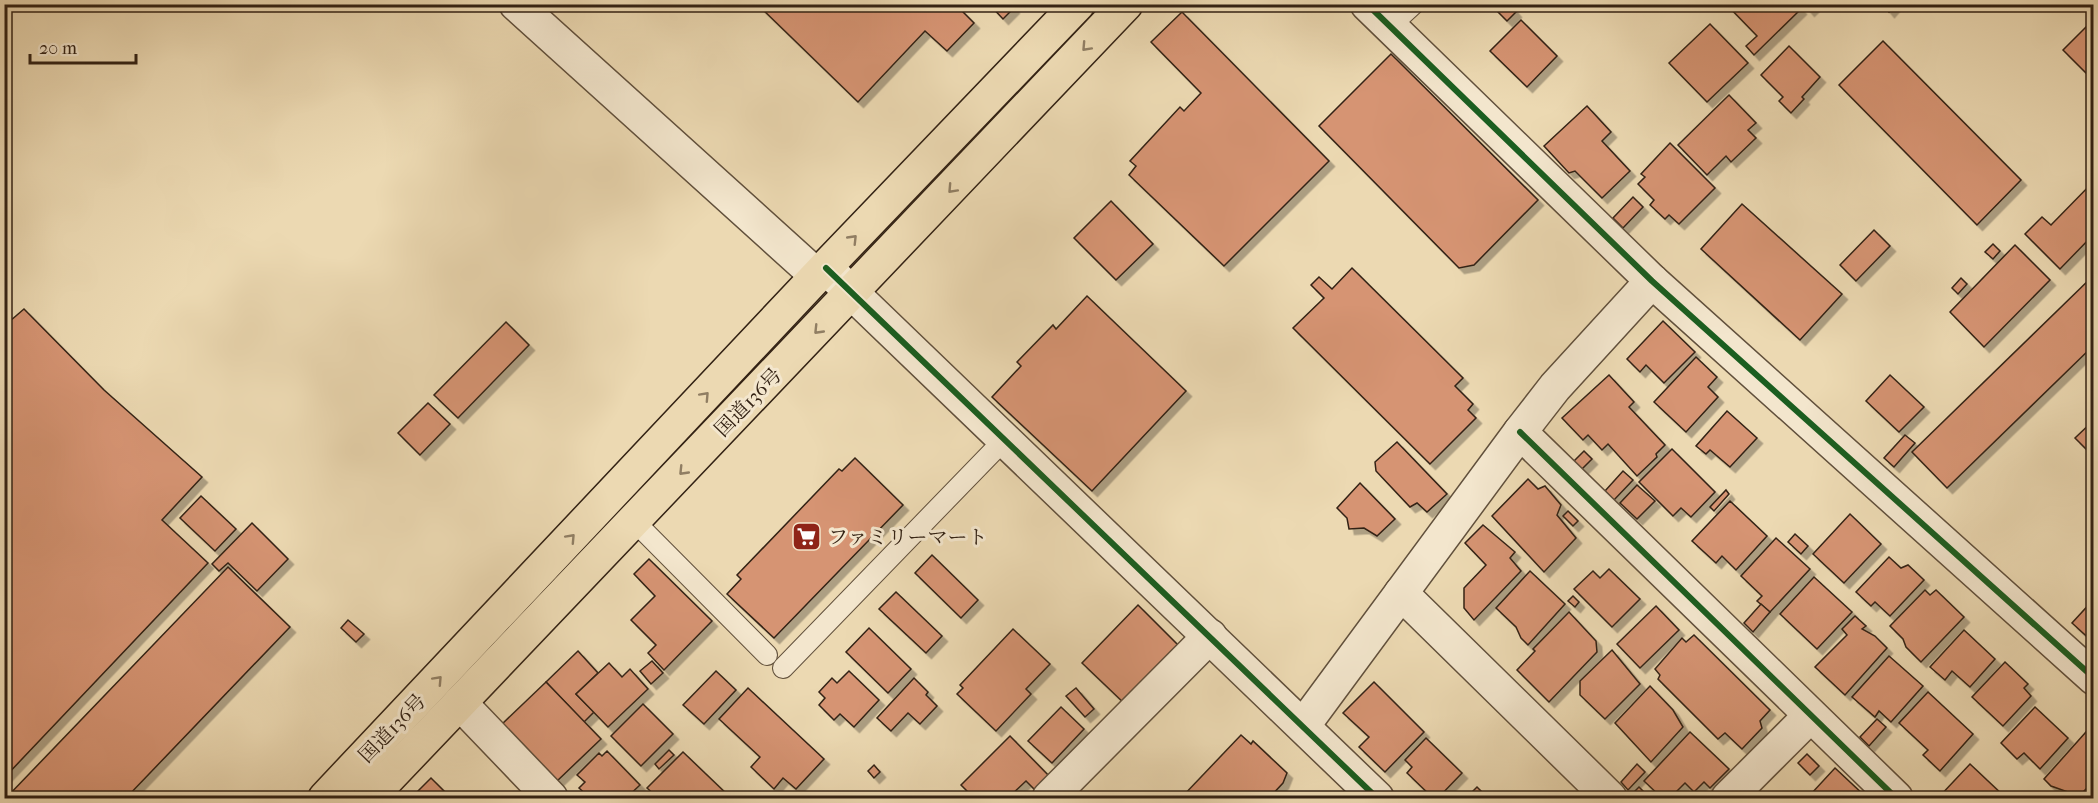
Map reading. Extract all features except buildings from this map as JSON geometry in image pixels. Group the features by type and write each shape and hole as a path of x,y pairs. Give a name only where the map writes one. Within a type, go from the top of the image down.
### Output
{"highway":[{"name":"国道136号","path":"325,798 821,272 1078,4"},
{"name":"国道136号","path":"369,798 853,293 1126,4"}],"street":[{"path":"516,4 821,272 853,293 1377,798"},
{"path":"1378,16 1652,281 2094,678"},
{"path":"1303,726 1520,432 1556,387 1652,281"},
{"path":"1520,432 1896,798"},
{"path":"1401,593 1610,798"},
{"path":"1049,798 1210,636"},
{"path":"460,703 551,798"},
{"path":"1728,798 1810,716"}],"lane":[{"path":"1378,16 1414,4"},
{"path":"783,668 1005,439"},
{"path":"634,521 767,655"}],"cycle path":[{"path":"1367,4 1652,281 2094,678"},
{"path":"826,268 1377,798"},
{"path":"1520,432 1896,798"}],"place":[{"name":"ファミリーマート","path":"807,537"}]}
